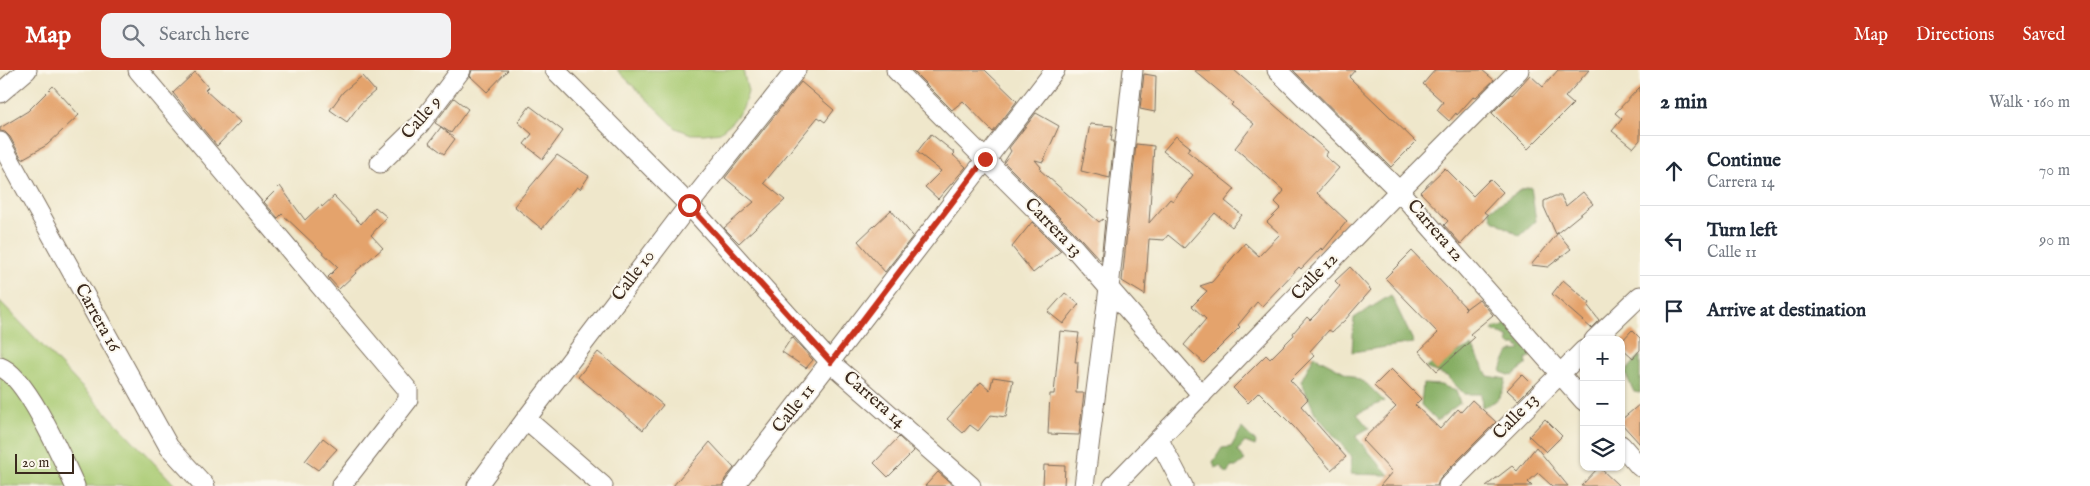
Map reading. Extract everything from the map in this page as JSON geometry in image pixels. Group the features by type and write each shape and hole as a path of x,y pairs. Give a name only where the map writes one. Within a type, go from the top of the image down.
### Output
{"street":[{"path":"0,93 27,70"},
{"path":"138,70 408,390 408,400 341,486"},
{"name":"Calle 9","path":"380,163 420,124 461,70"},
{"name":"Carrera 14","path":"554,70 689,205 831,362 971,486"},
{"name":"Calle 10","path":"477,486 526,418 689,205 796,70"},
{"name":"Carrera 13","path":"896,70 1074,248 1202,395"},
{"name":"Calle 11","path":"734,486 1055,70"},
{"path":"1084,486 1109,288 1133,70"},
{"name":"Carrera 12","path":"1277,70 1399,191 1580,397"},
{"name":"Calle 12","path":"1113,486 1160,440 1399,191 1519,70"},
{"name":"Carrera 16","path":"0,142 168,447 205,486"},
{"path":"1598,336 1640,296"},
{"name":"Calle 13","path":"1448,486 1580,354"},
{"path":"0,367 7,370 34,406 75,486"},
{"path":"526,418 603,486"},
{"path":"1160,440 1183,486"},
{"path":"1625,451 1640,468"}],"green space":[{"path":"617,70 743,70 748,92 743,108 732,122 720,132 691,134 676,128"},
{"path":"1531,187 1536,221 1520,236 1492,219 1489,210 1523,189"},
{"path":"1391,295 1414,343 1352,352 1354,318"},
{"path":"0,301 176,486 0,486"},
{"path":"1506,323 1532,356 1526,359 1527,364 1512,376 1501,372 1503,363 1511,352 1521,350 1517,345 1510,345 1507,342 1509,338 1492,330 1496,327 1502,327"},
{"path":"1472,346 1488,376 1506,379 1499,398 1482,407 1481,394 1464,394 1447,376 1425,368"},
{"path":"1314,356 1367,384 1384,401 1357,414 1369,428 1355,436 1389,475 1350,474 1352,457 1315,413 1301,381"},
{"path":"1640,356 1640,393 1634,392 1625,373"},
{"path":"1423,384 1441,385 1456,391 1460,403 1437,421 1421,405"},
{"path":"1242,428 1256,442 1255,446 1245,442 1237,451 1245,460 1236,467 1231,467 1227,474 1220,466 1215,468 1213,462 1222,448 1231,447"}],"building":[{"path":"472,70 508,70 487,92 470,76"},
{"path":"912,70 985,70 1017,101 993,132 963,101 952,110"},
{"path":"1194,70 1234,70 1328,152 1325,156 1339,168 1317,193 1347,221 1323,250 1321,248 1301,269 1299,267 1262,306 1257,302 1238,325 1240,327 1204,363 1184,345 1206,319 1192,306 1207,291 1200,286 1212,282 1245,243 1259,256 1280,234 1267,222 1281,208 1275,202 1284,191 1235,148 1254,124 1231,105 1233,103"},
{"path":"1293,70 1355,70 1349,77 1416,142 1391,167"},
{"path":"1435,70 1482,70 1494,80 1476,97 1474,96 1449,121 1437,110 1443,102 1423,84"},
{"path":"1558,70 1589,70 1565,97 1573,104 1528,149 1492,113 1530,75 1543,87"},
{"path":"195,72 208,87 205,90 240,122 217,146 173,93"},
{"path":"1144,74 1156,76 1155,112 1140,109"},
{"path":"362,76 375,91 360,104 347,122 330,110 343,92"},
{"path":"801,82 834,110 825,122 818,117 764,183 785,200 739,243 724,228 754,202 725,178"},
{"path":"53,86 79,115 47,145 22,159 10,137 5,132 0,131 0,128 28,111"},
{"path":"1640,87 1640,140 1633,148 1612,131 1622,119 1615,113"},
{"path":"454,98 468,109 451,133 435,123"},
{"path":"530,106 563,131 543,159 524,144 532,134 518,122"},
{"path":"1036,113 1059,126 1043,162 1035,160 1041,167 1040,170 1099,222 1103,219 1105,221 1101,261 1004,162 1011,151 1009,148"},
{"path":"1090,124 1113,126 1111,141 1114,141 1110,178 1081,171"},
{"path":"441,127 455,139 444,154 429,143"},
{"path":"931,134 955,153 953,155 966,167 938,199 925,187 941,171 917,152"},
{"path":"1176,136 1190,147 1187,151 1235,189 1225,201 1242,215 1232,227 1215,213 1184,248 1168,235 1164,240 1149,239 1145,295 1122,281 1136,144 1154,146 1149,223 1170,199 1173,201 1193,175 1163,151"},
{"path":"557,155 589,176 580,189 577,187 542,229 514,206"},
{"path":"1445,168 1473,196 1490,179 1503,192 1484,212 1488,215 1461,244 1444,225 1448,221 1420,192"},
{"path":"280,186 305,220 334,196 361,224 375,207 387,217 371,235 383,248 355,272 339,289 328,277 338,267 282,214 278,218 264,202"},
{"path":"1583,192 1593,204 1556,234 1544,207 1544,201 1555,196 1561,196 1566,206"},
{"path":"891,210 913,236 885,272 858,241"},
{"path":"1032,222 1061,251 1033,273 1012,247"},
{"path":"1558,233 1571,249 1548,267 1531,265"},
{"path":"1412,251 1466,308 1464,310 1479,299 1493,315 1470,334 1474,338 1437,371 1419,351 1438,333 1385,278"},
{"path":"1350,267 1371,290 1345,320 1332,332 1329,330 1310,351 1314,356 1290,380 1308,399 1301,406 1346,457 1331,470 1294,427 1259,392 1248,403 1233,388 1266,355 1270,359 1294,335 1293,333 1307,317 1310,320 1317,313 1340,286 1335,281"},
{"path":"1563,280 1590,303 1588,306 1599,320 1591,328 1552,294"},
{"path":"1065,293 1079,304 1063,324 1048,312"},
{"path":"1632,330 1640,338 1640,350 1633,358 1625,351 1625,338"},
{"path":"1060,331 1079,333 1075,362 1078,362 1076,393 1084,393 1079,435 1048,434 1050,394 1054,394"},
{"path":"792,337 813,360 806,368 782,352"},
{"path":"598,352 663,405 643,430 578,377"},
{"path":"1391,369 1421,399 1415,405 1440,429 1458,409 1461,412 1472,400 1496,422 1440,478 1437,486 1380,486 1392,472 1362,440 1396,407 1374,386"},
{"path":"1522,374 1533,385 1518,400 1507,390"},
{"path":"993,377 1013,380 1006,417 991,415 978,431 970,425 963,433 947,419 981,382 990,390"},
{"path":"1640,404 1640,444 1625,427 1625,417"},
{"path":"1545,419 1562,436 1546,452 1529,436"},
{"path":"899,437 914,451 888,477 874,463"},
{"path":"323,438 337,449 318,470 305,461"},
{"path":"710,442 734,468 725,479 723,486 673,486"},
{"path":"1536,447 1568,486 1552,486 1538,473 1528,482 1532,486 1486,486 1512,466 1517,471"},
{"path":"1044,465 1065,466 1064,486 1043,486"},
{"path":"1595,471 1603,471 1619,486 1581,486"},
{"path":"938,472 954,486 925,486"}],"route":[{"path":"689,205 831,362 985,159"}]}
